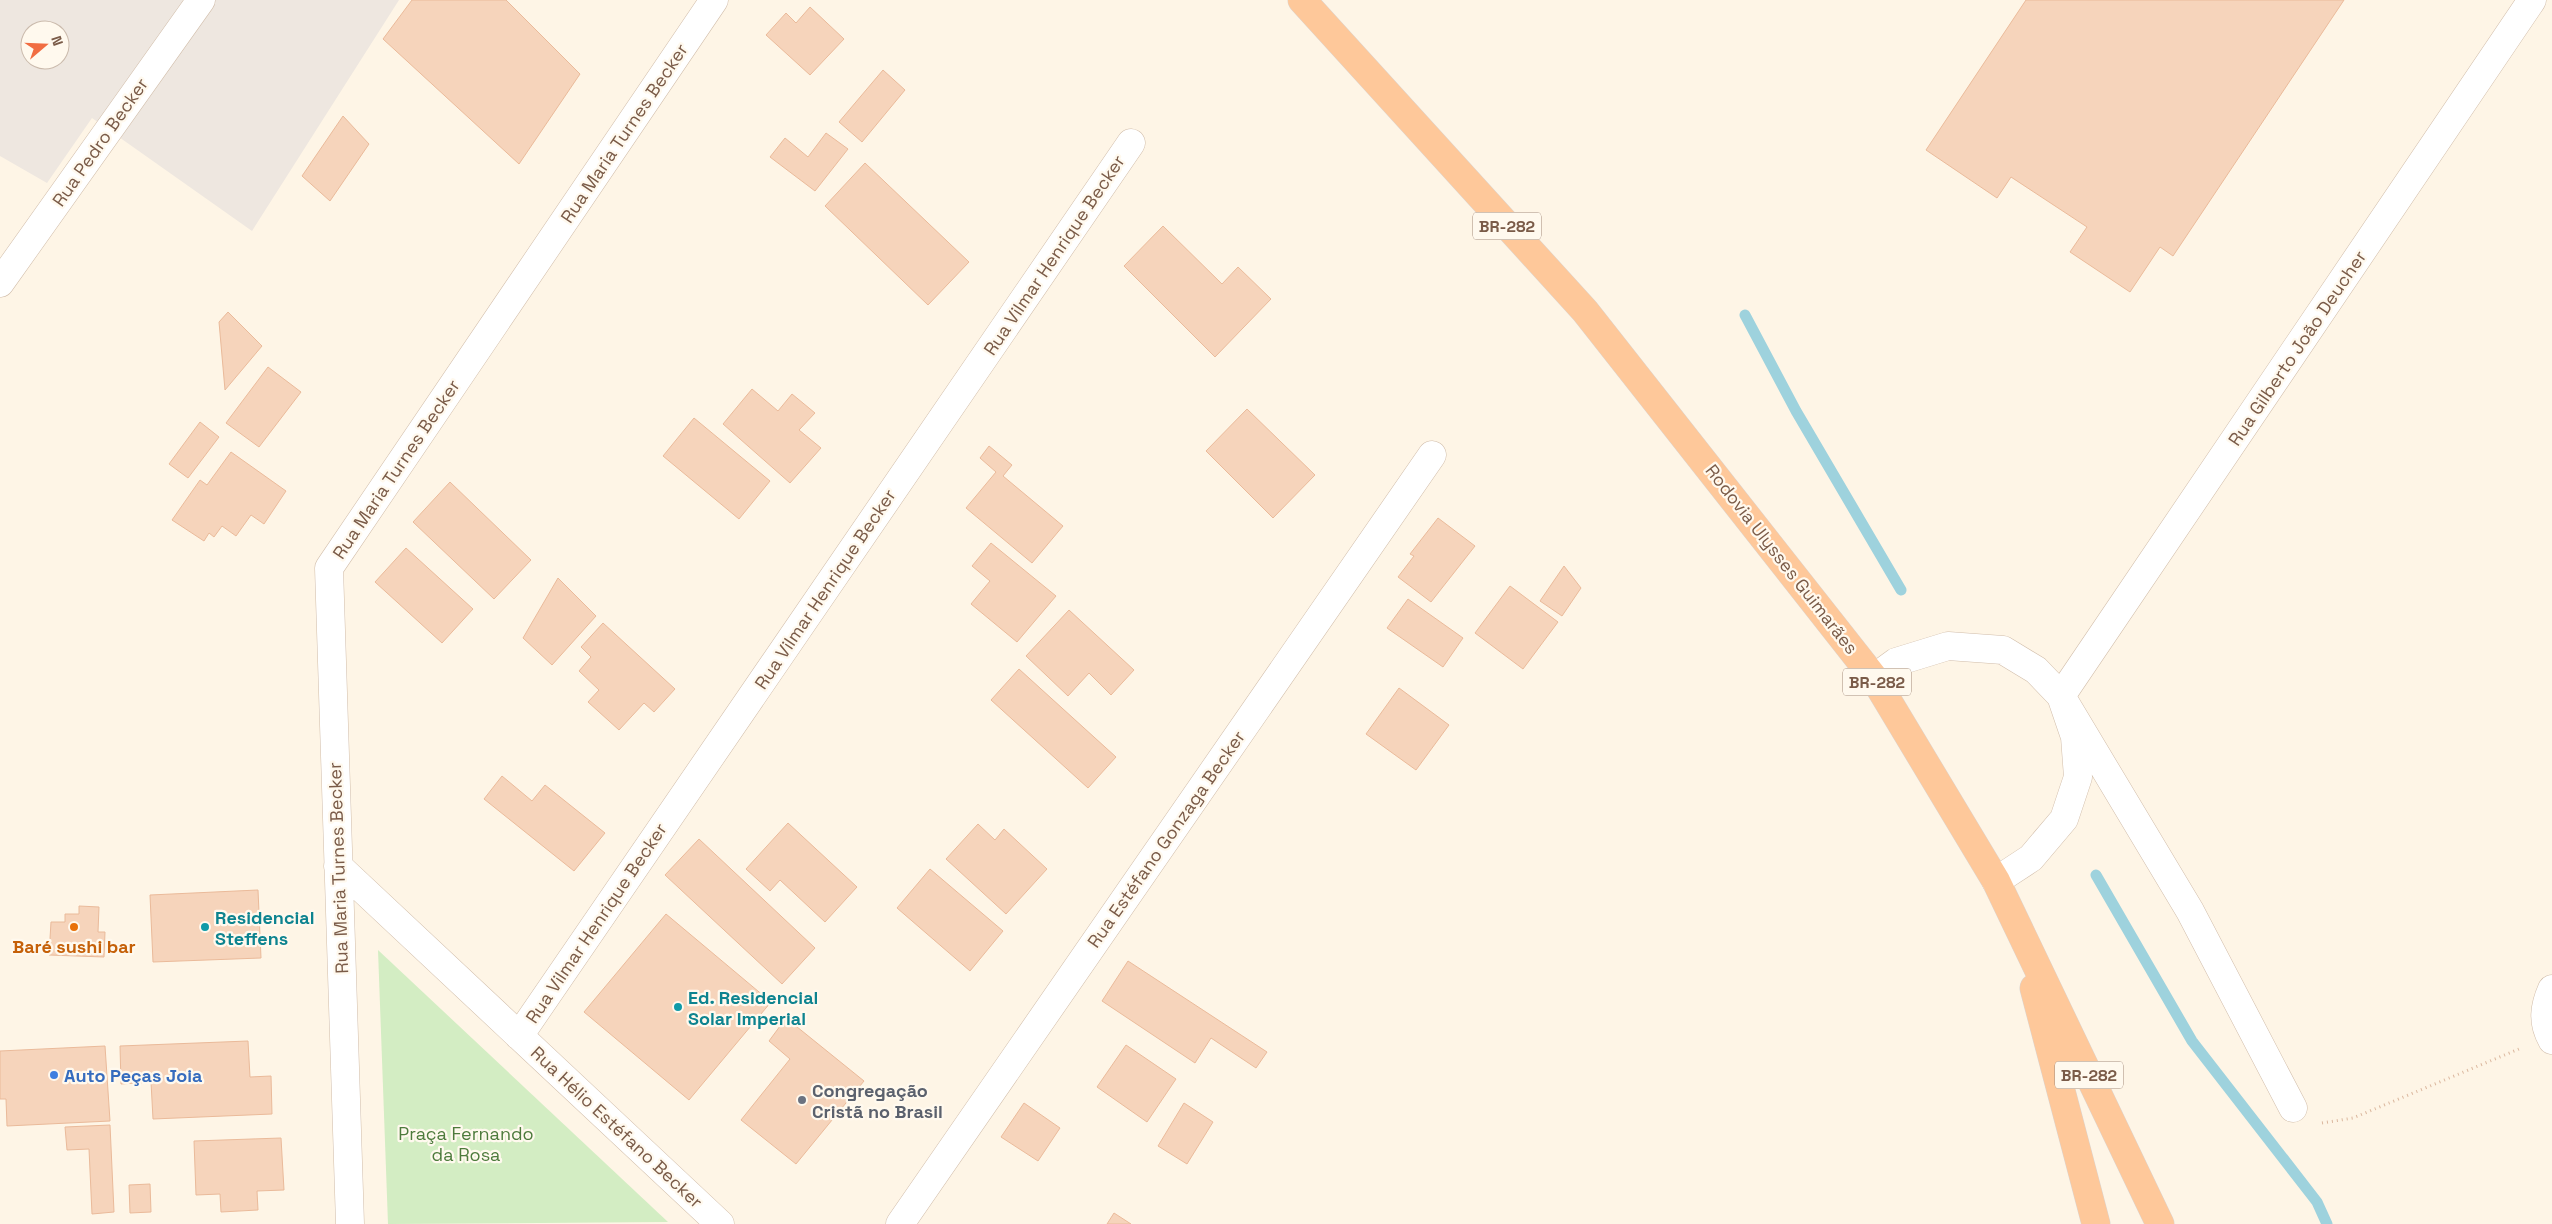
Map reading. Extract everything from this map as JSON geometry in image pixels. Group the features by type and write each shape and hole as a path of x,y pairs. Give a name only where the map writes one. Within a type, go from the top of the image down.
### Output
{"highway":[{"name":"Rodovia Ulysses Guimarães","path":"1302,0 1585,311 1874,678 1996,882 2160,1224"},
{"path":"2018,926 2096,1224"}],"street":[{"name":"Rua Pedro Becker","path":"0,283 201,0"},
{"name":"Rua Maria Turnes Becker","path":"350,1224 329,568 714,0"},
{"name":"Rua Gilberto João Deucher","path":"2061,696 2532,0"},
{"name":"Rua Vilmar Henrique Becker","path":"519,1036 1132,143"},
{"name":"Rua Estéfano Gonzaga Becker","path":"900,1224 1432,454"},
{"path":"1874,678 1896,662 1948,646 2003,650 2036,670 2061,696 2190,911 2293,1108"},
{"path":"1996,882 2031,858 2064,819 2078,777 2075,737 2061,696"},
{"name":"Rua Hélio Estéfano Becker","path":"338,866 720,1224"},
{"path":"2551,1038 2544,1015 2552,989"}],"path":[{"path":"2293,1108 2324,1124 2353,1118 2551,1038"}],"shaded area":[{"path":"0,0 399,0 252,231 92,118 47,183 0,156"}],"green space":[{"name":"Praça Fernando da Rosa","path":"378,950 668,1222 388,1224"}],"building":[{"path":"412,0 506,0 580,74 519,164 383,39"},
{"path":"2026,0 2344,0 2173,256 2160,247 2130,292 2070,252 2087,227 2011,177 1997,198 1926,150"},
{"path":"810,7 844,39 810,75 766,35 786,13 796,23"},
{"path":"883,70 905,90 862,142 839,122"},
{"path":"343,116 369,144 330,201 302,176"},
{"path":"826,133 848,149 815,191 770,157 785,138 808,157"},
{"path":"865,163 969,262 928,305 825,206"},
{"path":"1163,226 1222,284 1238,267 1271,299 1215,357 1124,266"},
{"path":"228,312 262,346 225,390 219,322"},
{"path":"268,367 301,392 259,447 226,423"},
{"path":"752,389 778,411 792,394 815,413 799,430 821,448 790,483 723,424"},
{"path":"1247,409 1315,475 1273,518 1206,451"},
{"path":"694,418 770,481 739,519 663,456"},
{"path":"200,422 219,437 188,478 169,464"},
{"path":"989,446 1012,465 1003,476 1063,526 1032,563 966,508 996,472 980,458"},
{"path":"231,452 286,491 264,524 251,515 236,536 222,526 214,537 209,533 204,541 172,520 200,480 207,485"},
{"path":"450,482 531,560 494,599 413,522"},
{"path":"1438,518 1475,546 1431,602 1398,577 1414,556 1410,554"},
{"path":"991,543 1056,596 1017,642 971,604 990,581 972,566"},
{"path":"406,548 473,609 442,643 375,582"},
{"path":"1564,566 1581,588 1562,616 1540,601"},
{"path":"558,578 596,616 552,665 523,638"},
{"path":"1510,586 1558,622 1523,669 1475,633"},
{"path":"1408,599 1463,638 1443,667 1387,628"},
{"path":"1069,610 1134,670 1111,695 1089,673 1068,696 1026,656"},
{"path":"603,623 675,689 654,712 644,703 619,730 588,702 599,690 579,671 591,657 581,647"},
{"path":"1019,669 1116,757 1088,788 991,700"},
{"path":"1399,688 1449,725 1416,770 1366,734"},
{"path":"502,776 532,801 545,785 605,833 574,871 484,799"},
{"path":"788,823 857,887 825,922 780,880 770,891 746,869"},
{"path":"978,824 995,840 1004,829 1047,869 1006,914 946,859"},
{"path":"699,839 815,948 782,984 665,875"},
{"path":"930,869 1003,931 970,971 897,908"},
{"name":"Residencial Steffens","path":"258,890 261,958 153,962 150,895"},
{"name":"Baré sushi bar","path":"79,906 99,907 98,932 105,932 104,957 49,955 51,922 65,922 65,914 79,914"},
{"name":"Ed. Residencial Solar Imperial","path":"666,914 771,1002 689,1100 584,1012"},
{"path":"1128,961 1267,1052 1256,1068 1211,1038 1195,1063 1102,1001"},
{"name":"Congregação Cristã no Brasil","path":"786,1018 864,1081 796,1164 741,1120 790,1059 769,1041"},
{"path":"248,1041 250,1077 271,1076 272,1114 153,1119 151,1082 121,1084 120,1046"},
{"path":"1126,1045 1176,1079 1147,1122 1097,1087"},
{"name":"Auto Peças Joia","path":"105,1046 110,1121 7,1126 6,1099 0,1099 0,1051"},
{"path":"1024,1103 1060,1128 1038,1161 1001,1137"},
{"path":"1184,1103 1213,1122 1187,1164 1158,1146"},
{"path":"110,1125 114,1212 92,1214 89,1149 67,1150 65,1127"},
{"path":"281,1138 284,1190 257,1191 258,1210 221,1212 220,1194 196,1195 194,1141"},
{"path":"150,1184 151,1212 130,1213 129,1185"},
{"path":"1114,1213 1131,1224 1107,1224"}],"waterway":[{"path":"1745,315 1796,411 1901,590"},
{"path":"2096,875 2192,1041 2317,1202 2327,1224"}],"place":[{"name":"Baré sushi bar","path":"74,927"},
{"name":"Residencial Steffens","path":"205,927"},
{"name":"Ed. Residencial Solar Imperial","path":"678,1007"},
{"name":"Auto Peças Joia","path":"54,1075"},
{"name":"Congregação Cristã no Brasil","path":"802,1100"}]}
